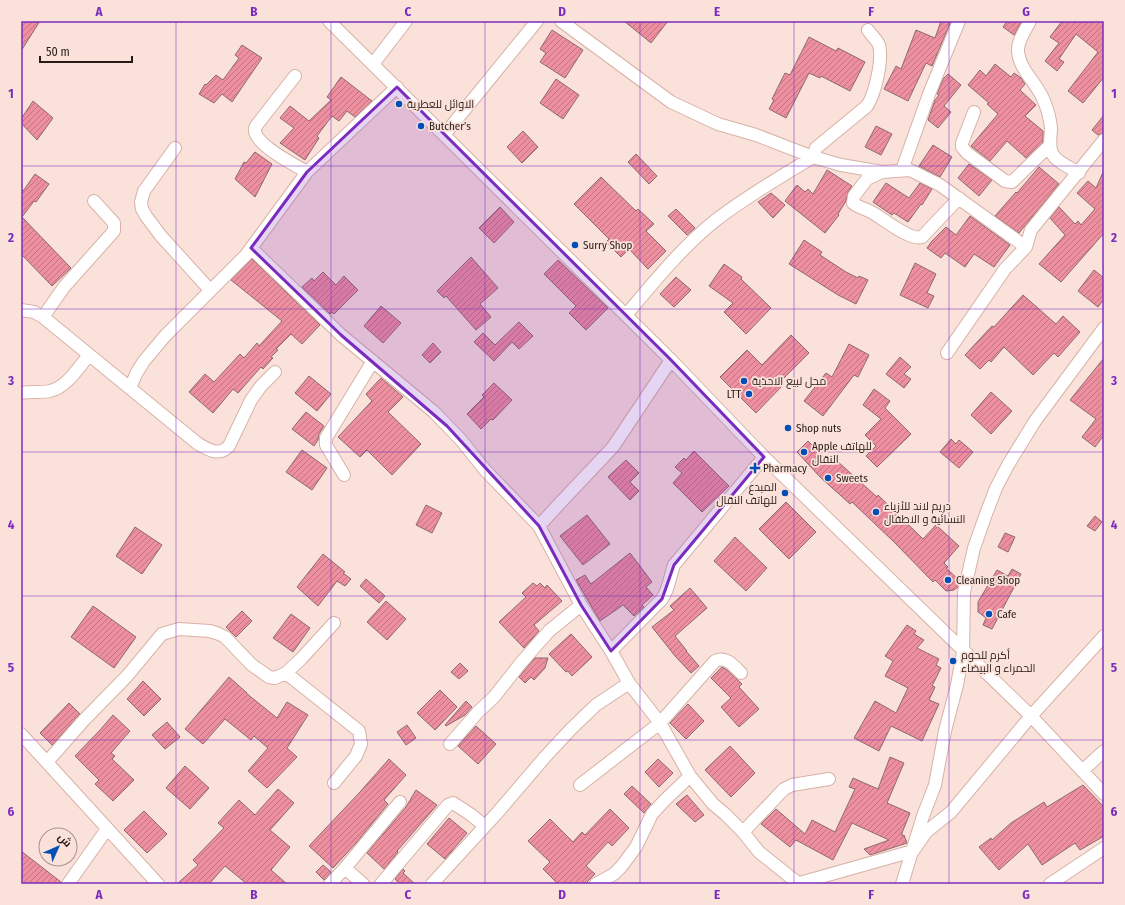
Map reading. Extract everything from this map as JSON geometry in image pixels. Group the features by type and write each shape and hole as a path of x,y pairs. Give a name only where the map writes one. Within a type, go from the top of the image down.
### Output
{"street":[{"path":"329,21 671,360 764,457 963,652 1031,716 1104,794"},
{"path":"373,64 406,21"},
{"path":"561,21 671,102 718,124 756,135 813,157 841,165 882,172 910,170 940,185 1026,247"},
{"path":"902,170 928,94 959,21"},
{"path":"1030,21 1018,44 1018,52 1022,65 1041,92 1049,117 1051,128 1050,145 1053,155 1079,173"},
{"path":"444,135 536,22"},
{"path":"626,315 658,277 698,236 755,193 813,157 816,148 867,106 871,100 876,82 880,54 878,44 868,30"},
{"path":"295,76 256,126 254,133 257,138 268,148 306,172"},
{"path":"130,388 140,367 161,341 210,290 236,266 251,248 306,172 396,87"},
{"path":"974,112 962,143 962,147 967,153 1005,181 1012,182 1050,145"},
{"path":"947,353 1005,269 1026,247 1031,230 1079,173 1099,155 1104,140"},
{"path":"175,148 144,191 141,202 142,209 161,236 210,290"},
{"path":"882,172 867,179 854,196 853,203 872,212 916,238 922,237 959,198"},
{"path":"44,317 72,278 114,231 114,223 94,201"},
{"path":"251,248 341,335 434,412 461,440 485,470 540,526 581,605 611,651 629,684 660,723 690,776 713,804 743,832 758,852 798,884 913,851 926,832 951,812 1031,716 1104,636"},
{"path":"24,313 34,312 44,317 197,443 218,452 229,446 251,400 261,386 275,372"},
{"path":"902,884 923,816 935,785 945,731 957,685 963,652 964,592 974,548 996,488 1008,465 1035,421 1104,328"},
{"path":"21,394 46,392 59,388 89,355"},
{"path":"540,526 613,447 671,360"},
{"path":"344,475 326,445 326,438 373,361"},
{"path":"611,651 662,599 667,592 669,578 674,565 764,457"},
{"path":"450,744 478,712 494,697 549,631 581,605"},
{"path":"47,762 84,720 127,676 162,634 179,629 191,629 210,631 219,634 252,665 269,676 275,678 286,674 302,659 334,623"},
{"path":"580,785 660,723 715,661 719,659 727,660 741,673"},
{"path":"286,674 359,731 361,744 356,756 334,783"},
{"path":"432,884 545,757 583,717 596,705 629,684"},
{"path":"21,734 158,884"},
{"path":"1082,771 1104,750"},
{"path":"596,884 614,874 621,867 636,847 652,814 690,776"},
{"path":"743,832 784,789 792,785 829,779"},
{"path":"330,884 400,802"},
{"path":"381,884 448,806 453,803 485,826"},
{"path":"68,884 107,829"},
{"path":"1050,884 1104,848"},
{"path":"345,868 363,884"}],"highlighted area":[{"path":"397,87 671,360 764,457 674,565 662,599 611,651 581,605 539,526 447,426 341,335 251,248 307,172"}],"building":[{"path":"21,21 40,21 21,51"},
{"path":"624,21 668,21 651,43"},
{"path":"941,21 951,21 932,66 926,63 908,101 884,89 896,66 901,69 916,30 935,38"},
{"path":"1007,21 1022,21 1014,35 1003,27"},
{"path":"1062,21 1104,21 1104,77 1083,103 1068,91 1098,52 1076,34 1059,59 1064,62 1057,71 1045,61 1059,43 1050,37"},
{"path":"552,30 583,50 565,78 540,62 546,53 540,49"},
{"path":"809,37 836,51 838,48 865,62 850,91 821,76 820,78 809,73 786,118 769,109 774,100 772,99 785,73 790,75"},
{"path":"242,45 262,58 232,102 222,94 214,103 199,94 205,84 206,85 216,75 223,80 239,58 235,55"},
{"path":"995,64 1011,77 1014,73 1021,78 1025,84 1020,90 1036,105 1025,116 1043,131 1043,142 1026,158 1007,141 990,161 971,146 998,114 987,104 989,103 968,85 980,70 986,76"},
{"path":"948,74 961,85 944,106 951,112 938,128 928,120 935,100 939,95 937,94 943,79"},
{"path":"341,77 372,101 355,117 347,111 339,121 332,116 317,136 319,138 305,160 280,143 294,128 280,118 290,106 309,121 331,100 327,97"},
{"path":"556,79 579,95 563,119 540,103"},
{"path":"33,101 53,118 37,140 21,123 21,119"},
{"path":"1104,115 1104,133 1098,135 1092,130"},
{"path":"876,126 892,134 881,155 865,147"},
{"path":"523,131 538,147 522,163 507,147"},
{"path":"933,145 952,157 940,177 919,166"},
{"path":"255,152 272,164 255,197 235,179 244,162 246,163"},
{"path":"636,154 657,176 649,184 628,162"},
{"path":"969,164 992,180 979,196 958,178"},
{"path":"1039,167 1059,184 1019,233 995,216"},
{"path":"827,170 852,186 848,192 846,201 838,214 839,215 825,233 785,201 797,185 805,192 808,189 813,194"},
{"path":"1104,170 1104,233 1061,282 1039,264 1065,235 1050,218 1059,207 1075,224 1078,221 1081,225 1095,209 1077,193 1088,181 1096,188"},
{"path":"35,174 49,184 36,202 34,201 22,217 71,268 52,286 21,254 21,194"},
{"path":"601,177 636,211 638,209 654,224 646,231 666,251 648,269 629,249 621,257 606,242 609,239 574,204"},
{"path":"886,183 909,198 920,183 932,189 922,205 921,204 908,222 894,213 892,215 873,202"},
{"path":"771,193 785,205 773,218 758,202"},
{"path":"500,207 514,222 494,243 479,228"},
{"path":"676,209 695,228 687,235 668,216"},
{"path":"970,216 1010,245 994,267 974,254 965,267 945,253 941,258 927,248 946,227 956,235"},
{"path":"804,240 822,252 820,255 846,272 858,278 859,276 868,280 856,304 838,295 789,264"},
{"path":"471,257 498,288 480,304 491,317 476,330 446,296 444,298 437,291"},
{"path":"252,259 320,325 302,344 291,334 276,349 278,350 271,357 273,358 263,369 261,367 238,393 233,389 213,413 189,392 205,374 214,382 240,354 244,358 257,343 259,346 282,321 231,280"},
{"path":"558,260 608,308 586,330 569,313 576,306 544,274"},
{"path":"915,263 936,274 927,293 934,296 928,308 900,295"},
{"path":"724,264 742,277 741,279 771,308 746,334 724,312 733,303 709,286"},
{"path":"1094,270 1104,278 1104,299 1098,307 1078,291"},
{"path":"323,272 336,285 344,276 358,290 334,314 331,312 330,314 302,287 312,278 314,281"},
{"path":"676,277 691,290 674,307 660,294"},
{"path":"1023,295 1056,324 1063,316 1080,332 1058,357 1054,353 1033,375 1004,347 991,362 989,360 980,369 965,355 992,326 994,327"},
{"path":"381,306 401,323 383,343 364,326"},
{"path":"519,322 533,336 519,349 512,342 494,361 474,342 483,333 495,345"},
{"path":"791,335 809,353 780,382 783,385 756,413 720,377 747,350 762,365"},
{"path":"433,343 441,352 430,363 422,355"},
{"path":"849,344 869,355 858,377 854,375 823,416 804,401 826,373 832,377"},
{"path":"900,357 911,367 904,374 911,379 904,388 886,374"},
{"path":"1104,358 1104,435 1095,447 1082,437 1096,419 1070,400"},
{"path":"309,376 331,394 317,411 295,393"},
{"path":"381,378 403,397 388,412 421,444 392,475 367,450 360,457 338,437 372,401 366,394"},
{"path":"494,383 512,400 493,420 491,419 481,429 467,414 484,397 482,395"},
{"path":"874,389 890,401 885,408 911,434 877,467 866,456 876,446 865,435 881,419 863,405"},
{"path":"991,392 1012,411 991,434 971,415"},
{"path":"306,412 324,426 314,446 292,429"},
{"path":"951,439 956,444 959,440 973,452 959,468 940,452"},
{"path":"808,441 831,464 836,460 877,497 878,495 923,539 936,525 959,546 944,563 948,567 946,568 959,580 958,587 954,590 946,591 935,580 933,582 852,502 850,504 820,477 797,452"},
{"path":"302,450 327,468 312,490 286,472"},
{"path":"694,451 729,486 702,512 673,483 682,473 675,467 684,458 686,460"},
{"path":"626,460 639,473 630,482 639,491 630,500 608,477"},
{"path":"786,502 816,532 789,559 759,529"},
{"path":"426,505 442,513 432,533 416,525"},
{"path":"587,515 610,544 583,565 560,536"},
{"path":"1095,516 1102,522 1095,531 1087,526"},
{"path":"135,527 162,545 142,574 116,556"},
{"path":"1005,533 1015,537 1008,552 998,547"},
{"path":"735,537 767,568 746,591 714,561"},
{"path":"630,553 652,582 646,587 653,595 642,605 644,607 634,616 623,605 600,621 576,580 585,575 591,584"},
{"path":"323,554 345,572 343,573 351,579 345,586 337,581 318,606 297,587"},
{"path":"1012,569 1021,574 992,629 983,625 986,618 978,612 978,602 997,570 1008,576"},
{"path":"366,579 385,596 379,603 360,586"},
{"path":"533,583 537,586 540,583 545,588 547,585 562,601 534,625 539,631 524,648 499,622 526,597 522,593"},
{"path":"690,588 707,608 675,636 699,666 691,673 675,656 652,627 674,610 670,606"},
{"path":"386,601 406,619 387,640 367,622"},
{"path":"93,606 136,637 114,668 71,637"},
{"path":"242,611 252,621 236,637 226,627"},
{"path":"291,614 310,628 293,652 273,638"},
{"path":"907,625 916,631 914,634 924,640 917,648 939,659 936,665 941,668 932,686 935,687 929,700 939,704 922,741 891,726 879,751 854,738 875,701 896,713 908,688 885,676 893,661 885,656"},
{"path":"571,634 592,657 572,676 568,671 566,672 549,654"},
{"path":"535,658 548,658 545,668 534,680 531,677 525,683 519,677"},
{"path":"460,663 468,671 459,679 451,672"},
{"path":"722,667 742,684 739,687 759,709 739,727 721,707 731,698 711,678"},
{"path":"229,677 277,718 287,702 308,715 287,748 297,757 267,788 248,771 268,748 254,736 251,740 225,719 203,744 185,729"},
{"path":"143,681 161,699 144,716 127,699"},
{"path":"440,690 457,707 435,730 417,713"},
{"path":"466,701 472,707 465,715 446,726 445,725"},
{"path":"69,703 80,714 52,745 40,733"},
{"path":"688,704 704,721 686,739 670,723"},
{"path":"113,715 130,731 111,753 115,756 112,759 134,780 113,801 95,784 99,780 75,756"},
{"path":"167,722 180,737 165,749 152,735"},
{"path":"407,725 416,738 406,745 397,732"},
{"path":"476,726 496,744 478,764 458,746"},
{"path":"730,746 755,773 731,797 705,770"},
{"path":"890,757 904,763 887,803 910,813 902,833 902,836 904,835 907,843 870,855 864,849 889,840 852,823 833,860 796,840 790,847 761,824 776,809 805,834 812,820 835,832 855,789 849,787 853,778 878,789"},
{"path":"389,759 406,775 384,800 388,804 333,868 309,846"},
{"path":"658,759 673,773 659,787 645,772"},
{"path":"185,766 209,788 190,809 166,788"},
{"path":"1083,785 1104,807 1104,836 1080,850 1075,843 1042,865 1028,844 999,870 979,847 991,838 992,840 1011,823 1044,802 1047,807"},
{"path":"632,786 651,804 644,813 624,794"},
{"path":"278,789 294,803 270,830 290,847 271,870 287,884 247,884 225,866 209,884 177,884 198,865 193,860 224,828 218,823 239,800 255,815"},
{"path":"416,790 437,805 397,851 398,852 384,869 367,853 406,807"},
{"path":"687,795 704,815 695,822 676,804"},
{"path":"610,809 629,828 612,846 608,842 586,866 595,874 585,884 558,884 543,869 550,862 528,841 550,819 573,842 582,832 585,835"},
{"path":"144,811 167,834 147,853 124,830"},
{"path":"449,818 467,833 445,859 427,844"},
{"path":"21,851 38,864 38,867 42,867 61,882 61,884 21,884"},
{"path":"323,865 331,872 324,880 316,872"},
{"path":"403,869 405,871 403,873 415,884 400,884 395,879"}],"place":[{"name":"الاوائل للعطرية","path":"399,104"},
{"name":"Butcher’s","path":"421,126"},
{"name":"Surry Shop","path":"575,245"},
{"name":"محل لبيع الاحذية","path":"744,381"},
{"name":"LTT","path":"749,394"},
{"name":"Shop nuts","path":"788,428"},
{"name":"Apple للهاتف النقال","path":"804,452"},
{"name":"Pharmacy","path":"755,468"},
{"name":"Sweets","path":"828,478"},
{"name":"المبدع للهاتف النقال","path":"785,493"},
{"name":"دريم لاند للأزياء النسائية و الاطفال","path":"876,512"},
{"name":"Cleaning Shop","path":"948,580"},
{"name":"Cafe","path":"989,614"},
{"name":"أكرم للحوم الحمراء و البيضاء","path":"953,661"}]}
